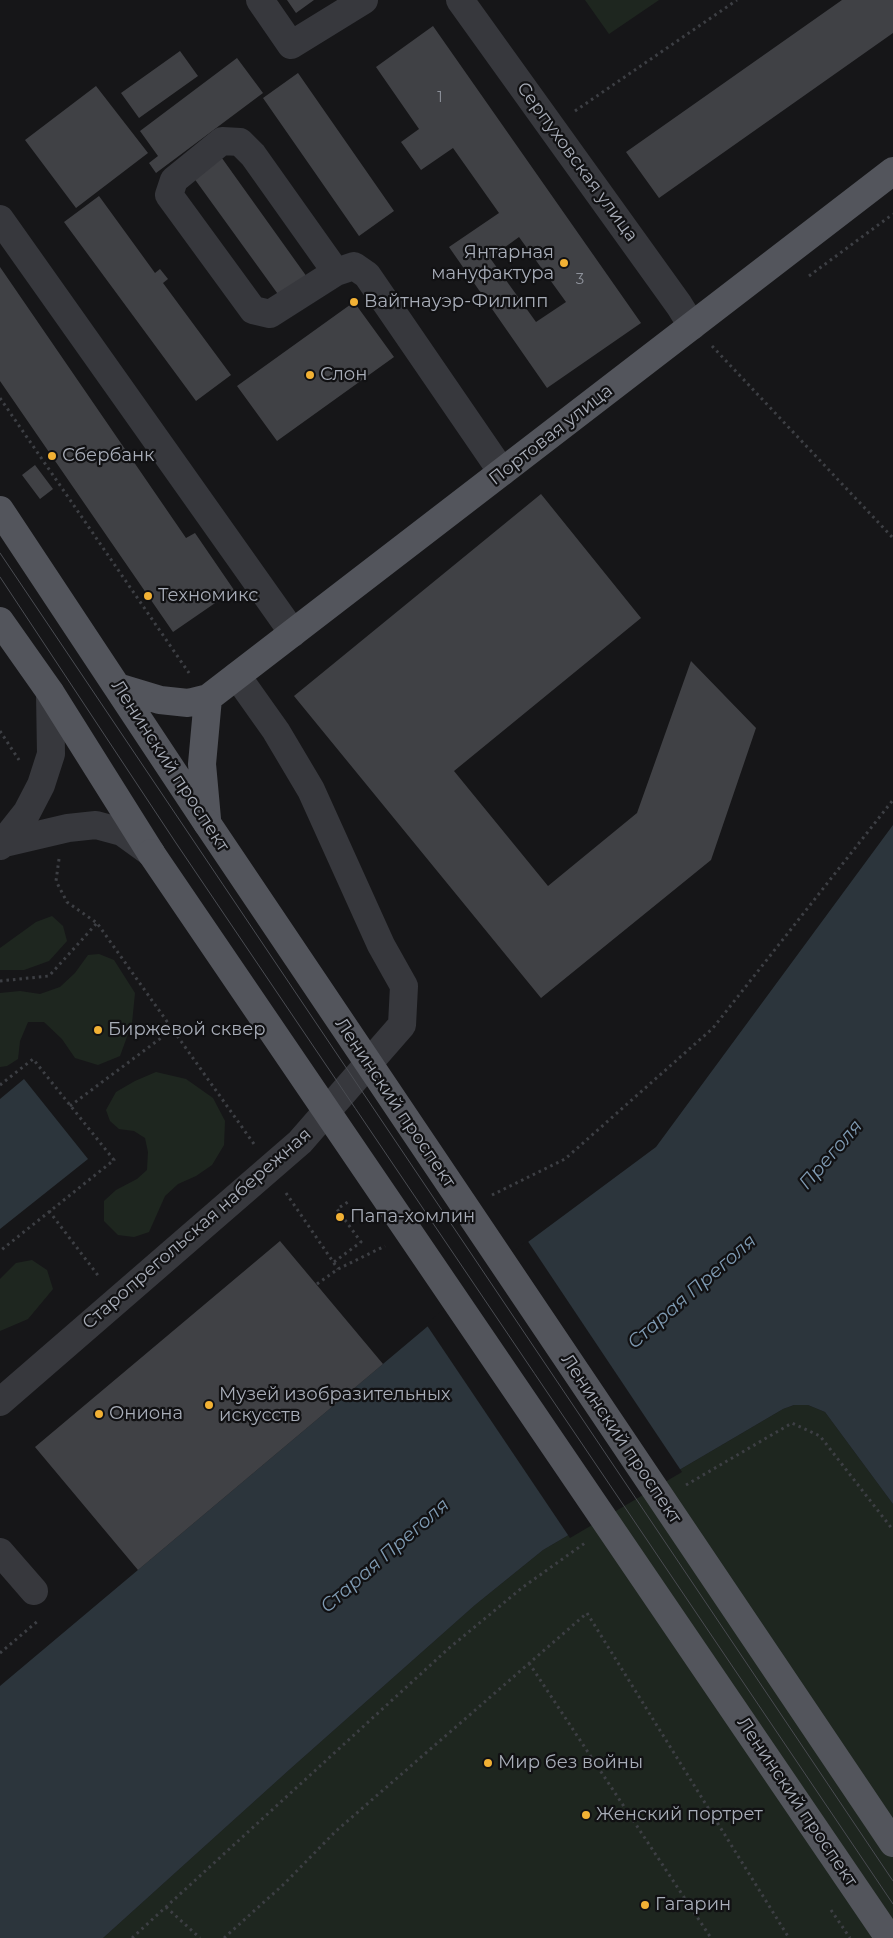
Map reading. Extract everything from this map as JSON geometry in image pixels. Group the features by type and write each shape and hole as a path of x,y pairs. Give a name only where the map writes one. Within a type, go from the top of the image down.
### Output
{"main road":[{"name":"Портовая улица","path":"208,698 893,171"},
{"name":"Ленинский проспект","path":"0,510 207,823 893,1843"},
{"name":"Ленинский проспект","path":"0,621 50,692 151,853 889,1938"},
{"path":"117,687 170,701 188,703 208,698 202,764 207,823"}],"street":[{"path":"260,0 291,45 364,0"},
{"name":"Серпуховская улица","path":"460,0 679,305 692,326"},
{"path":"336,272 253,155 240,142 222,142 174,180 169,195 253,310 270,314 336,272 354,266 367,275 502,472"},
{"path":"0,219 294,633"},
{"name":"Старопрегольская набережная","path":"0,1402 300,1142 402,1025 404,986 381,945 311,790 276,732 237,676"},
{"path":"2,845 27,812 41,785 51,754 50,692"},
{"path":"2,845 68,828 96,825 122,832 151,853"},
{"path":"0,1552 34,1591"}],"path":[{"path":"551,127 737,0"},
{"path":"692,326 893,538"},
{"path":"0,398 188,672 208,698"},
{"path":"486,1197 565,1159 713,1028 893,800"},
{"path":"59,856 56,881 67,902 97,923 270,1168 338,1269"},
{"path":"0,981 49,976 97,923"},
{"path":"70,1106 173,1029"},
{"path":"0,1085 33,1059 114,1160 0,1251"},
{"path":"334,1262 361,1242 337,1209 351,1199"},
{"path":"49,1211 103,1282"},
{"path":"317,1284 338,1269 391,1244"},
{"path":"680,1488 792,1423 820,1436 893,1530"},
{"path":"132,1938 448,1649 523,1587 586,1543"},
{"path":"0,1653 51,1610 34,1591"},
{"path":"224,1938 284,1884 336,1830 587,1613 789,1938"},
{"path":"530,1663 710,1938"},
{"path":"166,1907 200,1938"}],"shaded area":[{"path":"585,0 659,0 609,34"},
{"path":"52,916 63,926 67,941 49,961 24,970 0,970 0,948 36,922"},
{"path":"99,954 114,960 135,993 132,1023 120,1056 98,1065 75,1058 62,1039 44,1022 28,1022 20,1041 18,1059 7,1066 0,1067 0,993 20,991 40,994 60,987 75,973 88,955"},
{"path":"156,1072 186,1079 213,1098 225,1121 224,1145 212,1165 196,1176 178,1184 165,1196 149,1232 134,1237 118,1235 104,1221 104,1201 116,1190 137,1179 147,1170 148,1152 145,1138 134,1131 119,1129 110,1121 106,1110 116,1092"},
{"path":"32,1260 47,1270 53,1289 28,1319 0,1331 0,1279 16,1263"},
{"path":"794,1405 808,1405 825,1412 893,1504 893,1938 103,1938 475,1605 543,1550 783,1409"}],"water":[{"path":"893,825 893,1504 825,1412 808,1405 794,1405 783,1409 543,1550 475,1605 103,1938 0,1938 0,1686 528,1242 656,1147"},
{"path":"24,1079 88,1159 0,1229 0,1099"}],"pier":[{"path":"527,1240 682,1472 570,1538 426,1324"}],"building":[{"path":"287,0 314,0 296,13"},
{"path":"842,0 893,0 893,33 659,198 626,152"},
{"path":"433,26 641,323 547,388 449,247 499,213 453,148 421,170 401,142 419,129 376,67","holes":["519,237 566,302 536,322 490,258"]},
{"path":"180,51 198,76 139,118 121,93"},
{"path":"237,58 263,93 156,173 149,163 158,156 140,131"},
{"path":"298,73 394,211 359,236 263,98"},
{"path":"96,86 148,153 76,208 25,140"},
{"path":"219,154 307,277 280,297 191,174"},
{"path":"99,196 155,273 160,269 168,279 163,283 231,375 196,401 64,222"},
{"path":"0,267 186,538 195,533 234,590 173,632 0,381"},
{"path":"354,302 394,357 277,441 237,386"},
{"path":"35,465 53,489 40,499 22,475"},
{"path":"541,494 641,618 454,771 548,886 637,813 691,661 756,728 711,860 541,998 294,696"},
{"name":"Музей изобразительных искусств","path":"280,1241 383,1364 138,1570 35,1447"}],"tram line":[{"path":"0,553 893,1881"},
{"path":"0,577 176,843 893,1904"}],"place":[{"name":"Янтарная мануфактура","path":"564,263"},
{"name":"Вайтнауэр-Филипп","path":"354,302"},
{"name":"Слон","path":"310,375"},
{"name":"Сбербанк","path":"52,456"},
{"name":"Техномикс","path":"148,596"},
{"name":"Биржевой сквер","path":"98,1030"},
{"name":"Папа-хомлин","path":"340,1217"},
{"name":"Музей изобразительных искусств","path":"209,1405"},
{"name":"Ониона","path":"99,1414"},
{"name":"Мир без войны","path":"488,1763"},
{"name":"Женский портрет","path":"586,1815"},
{"name":"Гагарин","path":"645,1905"}],"water label":[{"name":"Преголя","path":"831,1155"},
{"name":"Старая Преголя","path":"692,1292"},
{"name":"Старая Преголя","path":"385,1556"}]}
